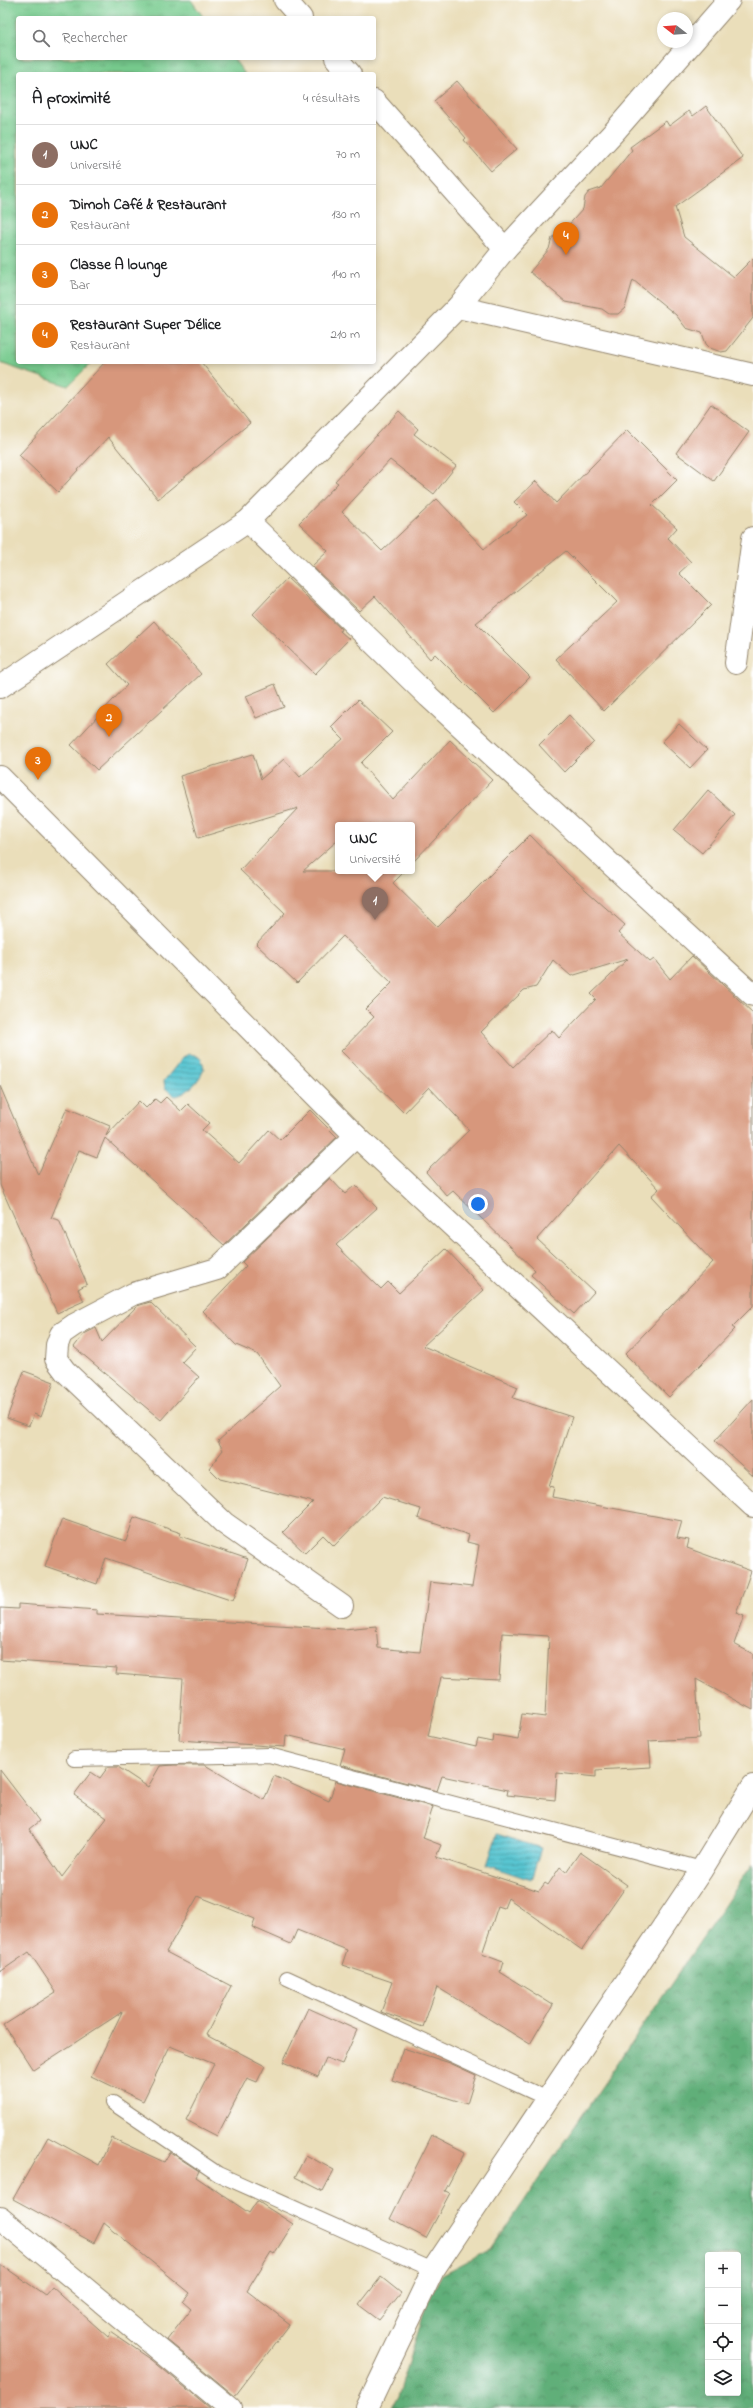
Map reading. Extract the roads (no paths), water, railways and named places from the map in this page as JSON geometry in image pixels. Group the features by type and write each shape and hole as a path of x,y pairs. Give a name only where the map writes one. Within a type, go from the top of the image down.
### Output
{"street":[{"path":"285,0 299,16"},
{"path":"0,687 248,521 458,307 505,249 619,126 729,0"},
{"path":"338,60 348,72"},
{"path":"376,103 505,249"},
{"path":"458,307 753,375"},
{"path":"248,521 429,697 753,995"},
{"path":"736,663 753,538"},
{"path":"0,777 356,1136 753,1506"},
{"path":"342,1606 224,1523 65,1371 56,1358 57,1345 61,1334 74,1325 133,1294 217,1269 356,1136"},
{"path":"367,2408 434,2270 702,1869 753,1786"},
{"path":"0,2218 230,2408"}],"lane":[{"path":"74,1759 269,1755 463,1804 702,1869"},
{"path":"287,1978 548,2099"},
{"path":"113,2103 218,2174 434,2270"}],"water":[{"path":"189,1054 200,1058 204,1069 199,1078 188,1090 175,1096 165,1088 164,1081 183,1057"},
{"path":"497,1834 541,1848 531,1880 487,1865"}],"place":[{"name":"Restaurant Super Délice","path":"566,255"},
{"name":"Dimoh Café & Restaurant","path":"109,737"},
{"name":"Classe A lounge","path":"38,780"},
{"name":"UNC","path":"375,920"}]}
